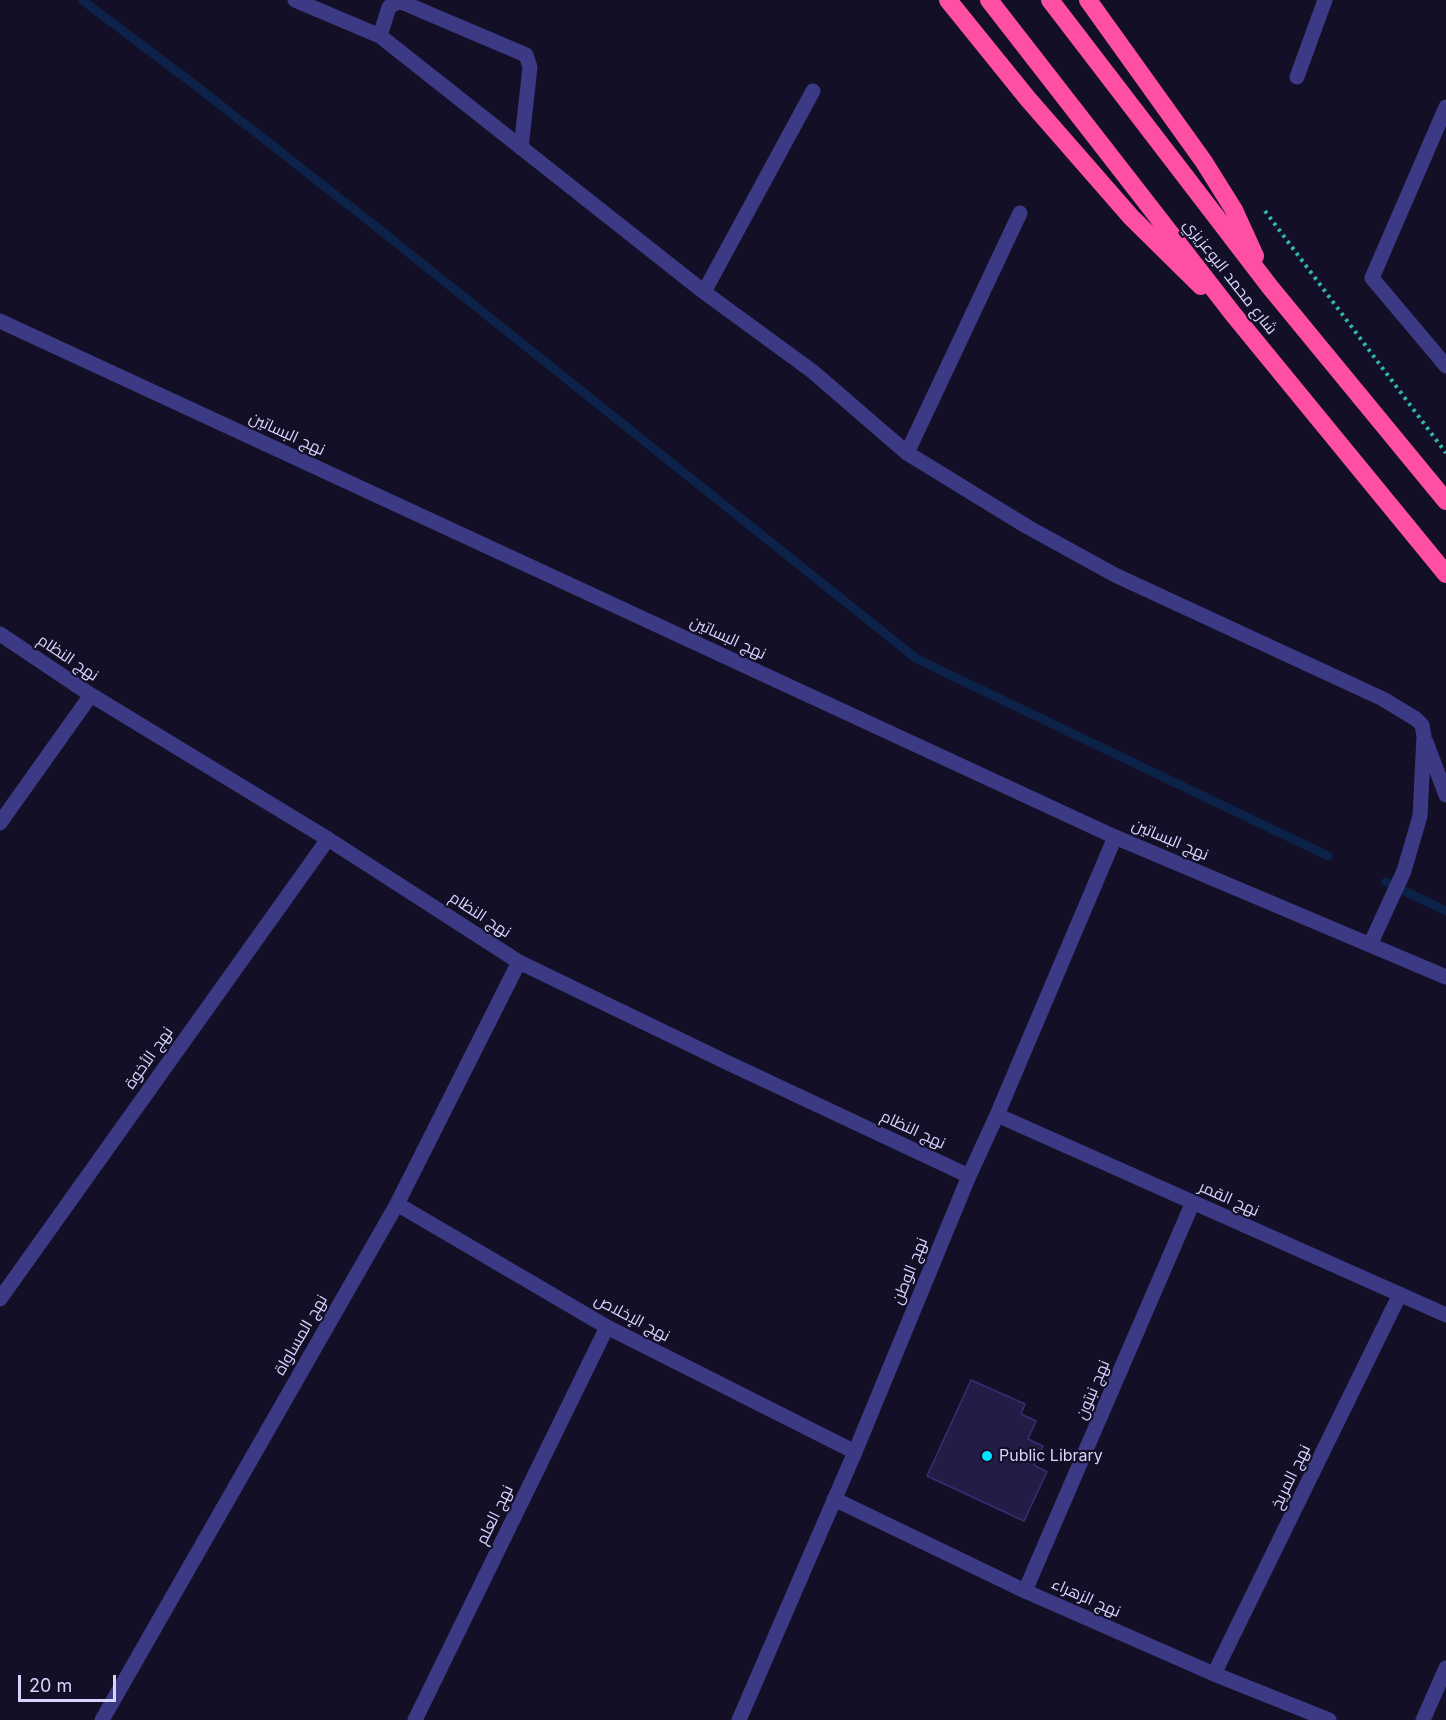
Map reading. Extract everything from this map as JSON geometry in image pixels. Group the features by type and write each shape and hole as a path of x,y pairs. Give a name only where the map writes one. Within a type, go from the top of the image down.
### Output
{"highway":[{"path":"948,0 1028,99 1131,217 1185,272 1233,314"},
{"name":"شارع محمد البوعزيزي","path":"989,0 1233,314 1446,574"},
{"name":"شارع محمد البوعزيزي","path":"1050,0 1270,287 1446,501"},
{"path":"1088,0 1204,162 1234,210 1270,287"}],"street":[{"path":"295,0 380,36 704,292 812,371 908,453 1026,526 1115,575 1399,707 1422,724 1424,736 1446,795"},
{"path":"1297,77 1325,0"},
{"path":"380,36 389,7 398,2 526,55 530,67 521,148"},
{"path":"704,292 813,91"},
{"path":"1446,107 1372,278 1446,366"},
{"path":"908,453 1020,213"},
{"name":"نهج البساتين","path":"0,321 1116,837 1446,977"},
{"name":"نهج النظام","path":"0,634 92,695 328,839 519,962 969,1176"},
{"path":"0,823 92,695"},
{"path":"1370,945 1404,871 1420,816 1424,736"},
{"name":"نهج الوطن","path":"739,1720 855,1452 969,1176 998,1115 1116,837"},
{"name":"نهج الأخوة","path":"0,1299 328,839"},
{"name":"نهج المساواة","path":"102,1720 397,1204 519,962"},
{"name":"نهج القمر","path":"998,1115 1446,1315"},
{"name":"نهج نبتون","path":"1025,1591 1193,1202"},
{"name":"نهج الإخلاص","path":"397,1204 607,1327 855,1452"},
{"name":"نهج المريخ","path":"1214,1674 1400,1294"},
{"name":"نهج العلم","path":"416,1720 607,1327"},
{"name":"نهج الزهراء","path":"834,1499 1025,1591 1214,1674 1329,1720"},
{"path":"1423,1720 1446,1668"}],"path":[{"path":"1261,205 1446,453"}],"building":[{"name":"Public Library","path":"971,1380 1025,1404 1021,1414 1036,1421 1028,1439 1043,1446 1034,1465 1047,1472 1024,1521 927,1476"}],"waterway":[{"path":"82,0 365,218 917,659 1328,856"},
{"path":"1386,882 1446,911"}],"place":[{"name":"Public Library","path":"987,1456"}]}
